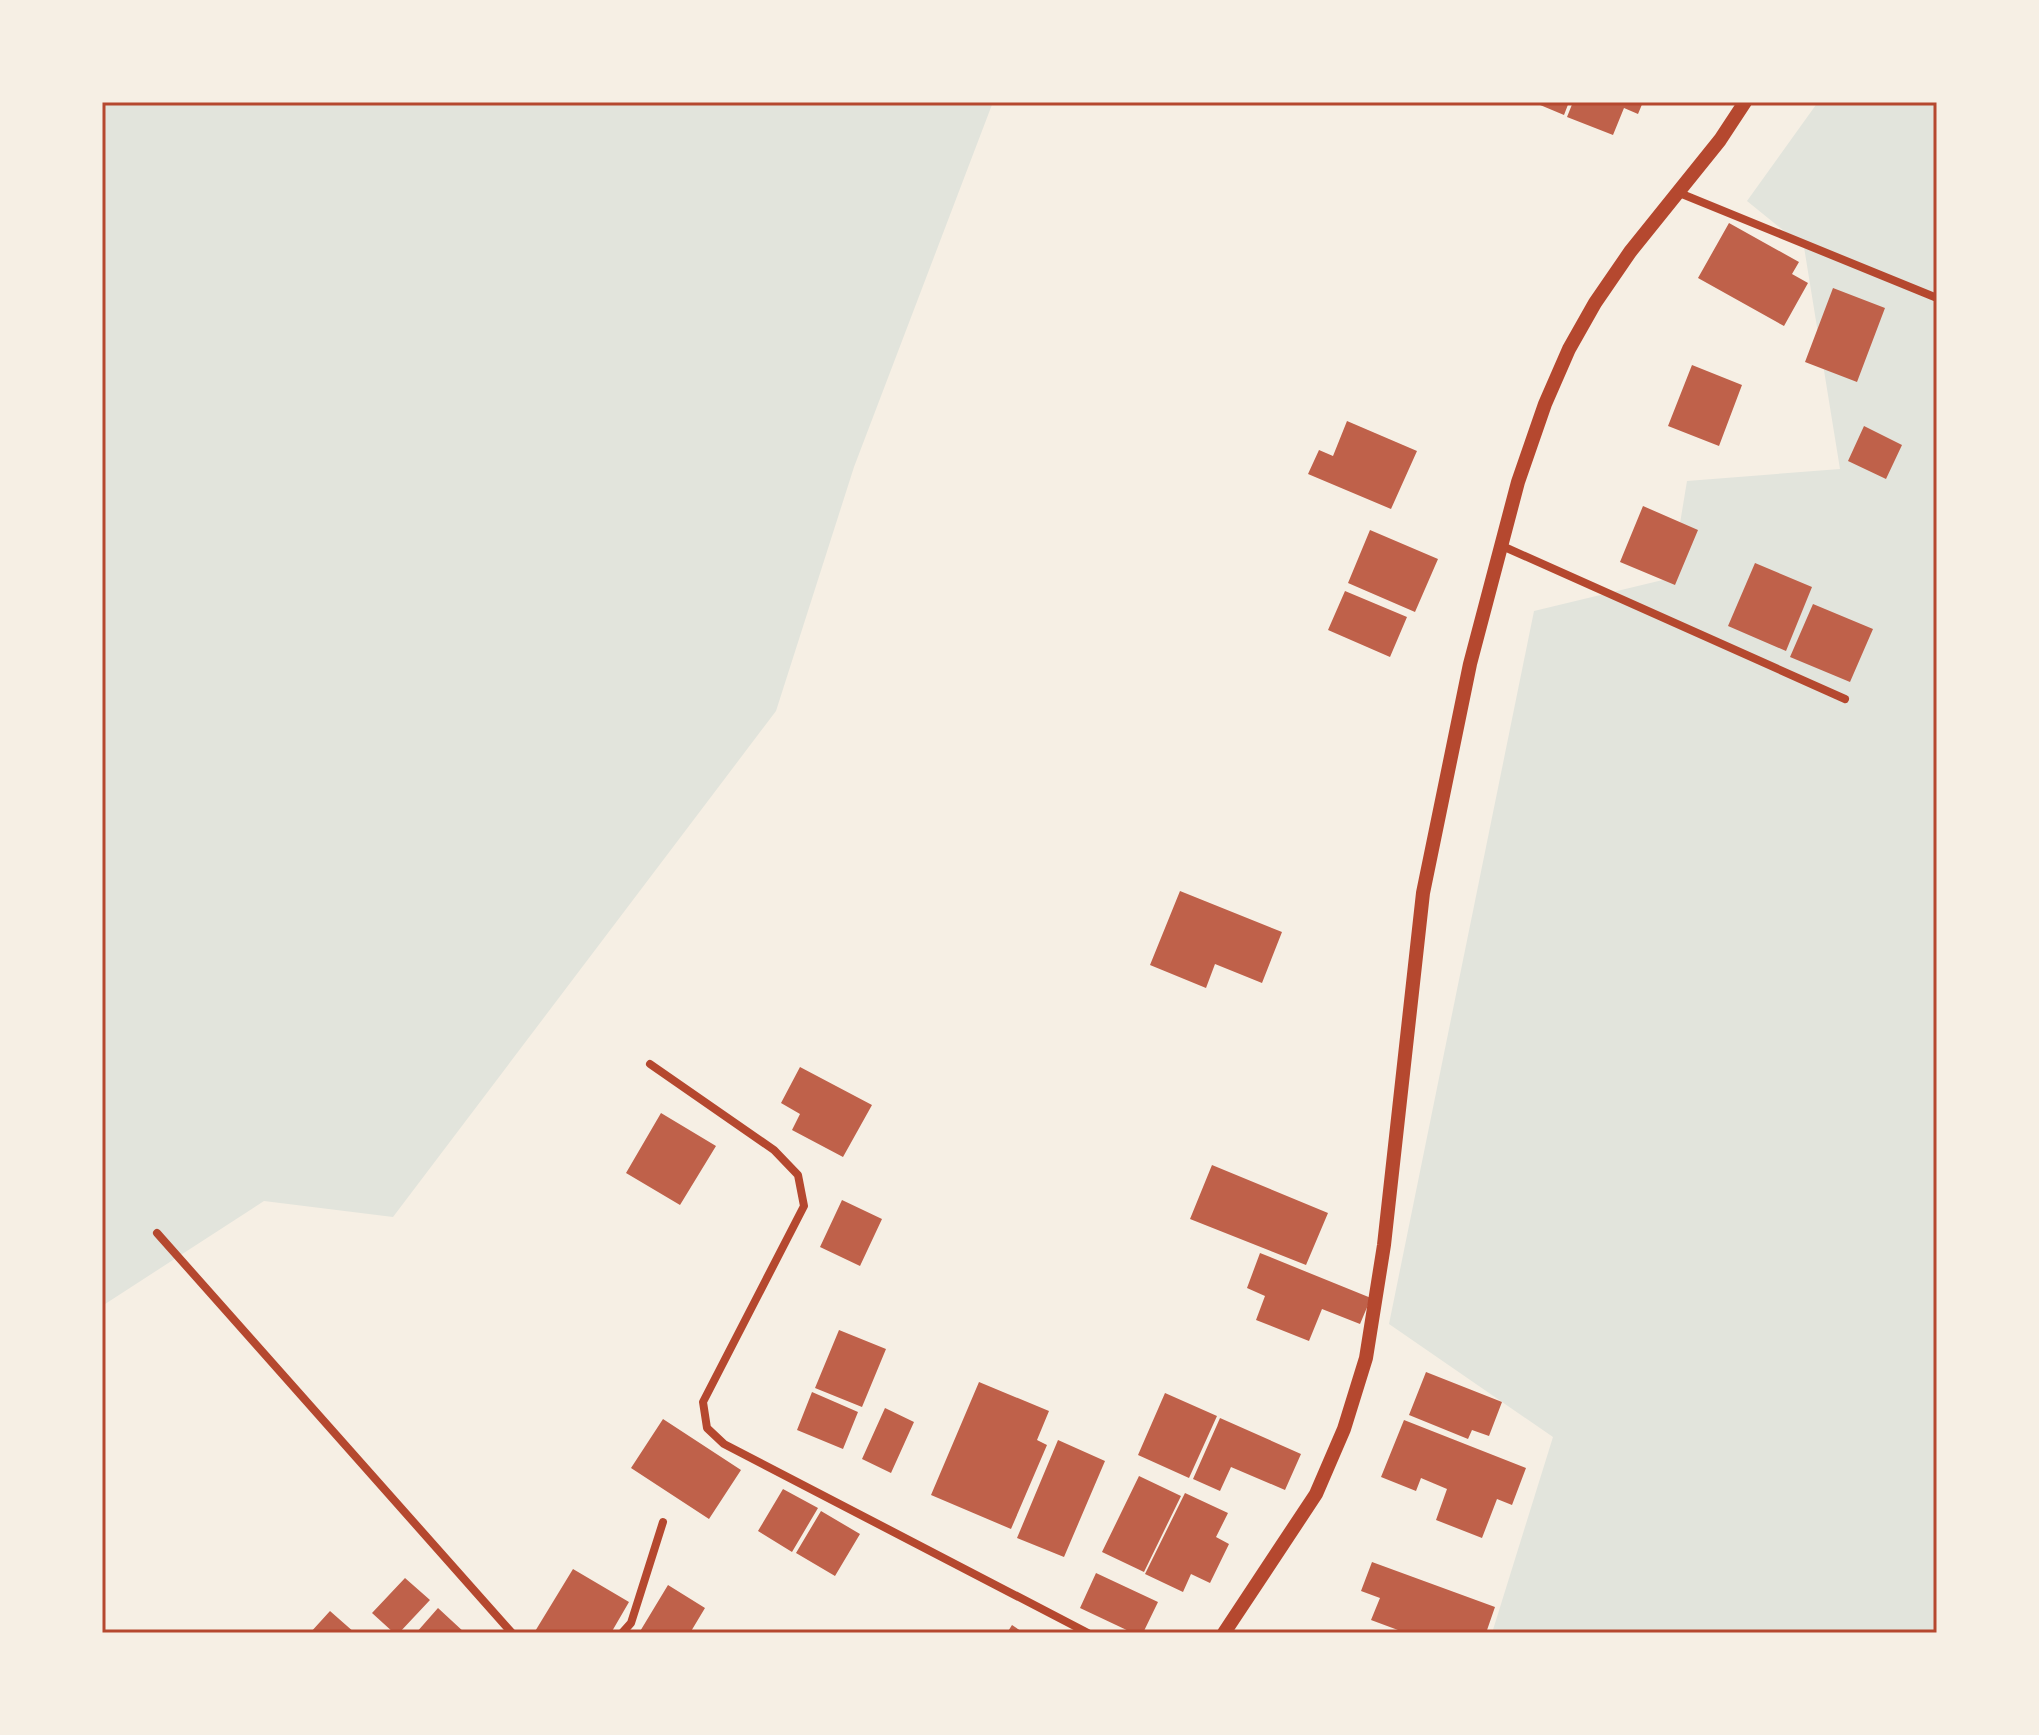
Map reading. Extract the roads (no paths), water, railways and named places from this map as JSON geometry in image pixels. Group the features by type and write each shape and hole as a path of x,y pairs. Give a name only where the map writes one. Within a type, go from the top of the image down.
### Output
{"street":[{"path":"1224,1633 1316,1494 1344,1429 1366,1358 1384,1245 1423,893 1470,664 1499,545 1545,404 1569,349 1630,252 1720,140 1745,102"},
{"path":"1677,192 1937,298"},
{"path":"1499,545 1845,699"},
{"path":"650,1064 774,1150 798,1175 804,1206 703,1402 707,1428 724,1444 1088,1633"},
{"path":"157,1233 512,1633"},
{"path":"622,1633 631,1623 663,1522"}]}
